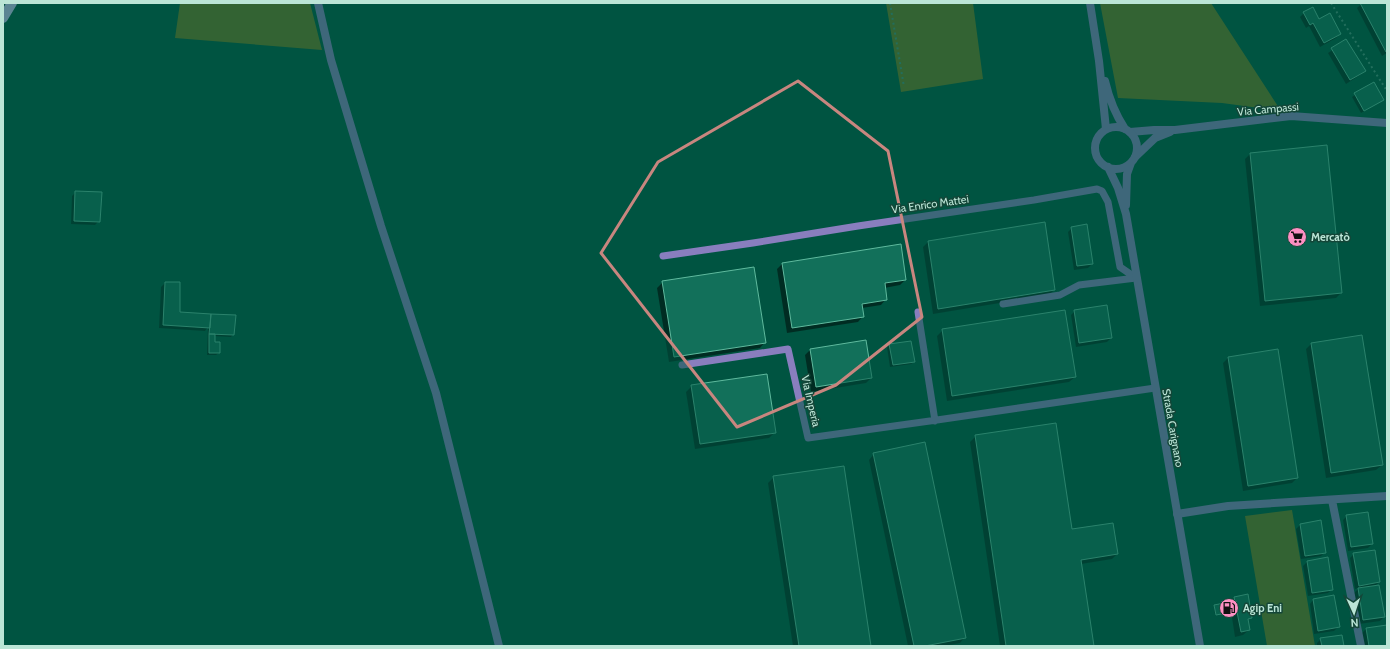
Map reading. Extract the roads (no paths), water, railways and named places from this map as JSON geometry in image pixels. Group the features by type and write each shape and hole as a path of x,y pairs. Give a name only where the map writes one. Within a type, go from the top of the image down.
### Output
{"main road":[{"path":"3,18 12,3"}],"street":[{"path":"318,3 332,60 381,226 436,393 499,646"},
{"path":"1090,3 1099,61 1106,130"},
{"path":"1099,61 1110,99 1118,118 1135,140 1137,149 1133,160 1124,167 1118,169 1108,167 1101,163 1097,157 1095,148 1098,137 1106,130 1114,127 1128,131"},
{"name":"Via Campassi","path":"1128,131 1175,130 1291,116 1387,123"},
{"name":"Via Campassi","path":"1133,160 1155,138 1175,130"},
{"name":"Strada Carignano","path":"1126,214 1127,174 1133,160"},
{"name":"Strada Carignano","path":"1108,167 1118,188 1126,214 1200,646"},
{"path":"1177,514 1228,506 1387,496"},
{"path":"1332,500 1361,646"}],"lane":[{"name":"Via Enrico Mattei","path":"663,256 1034,200 1097,189 1102,191 1108,202 1120,267 1136,278"},
{"path":"1003,304 1060,296 1079,285 1136,278"},
{"path":"918,312 935,420"},
{"name":"Via Imperia","path":"682,365 788,349 808,438 1155,388"}],"place":[{"name":"Mercatò","path":"1297,237"},
{"name":"Agip Eni","path":"1229,608"}]}
